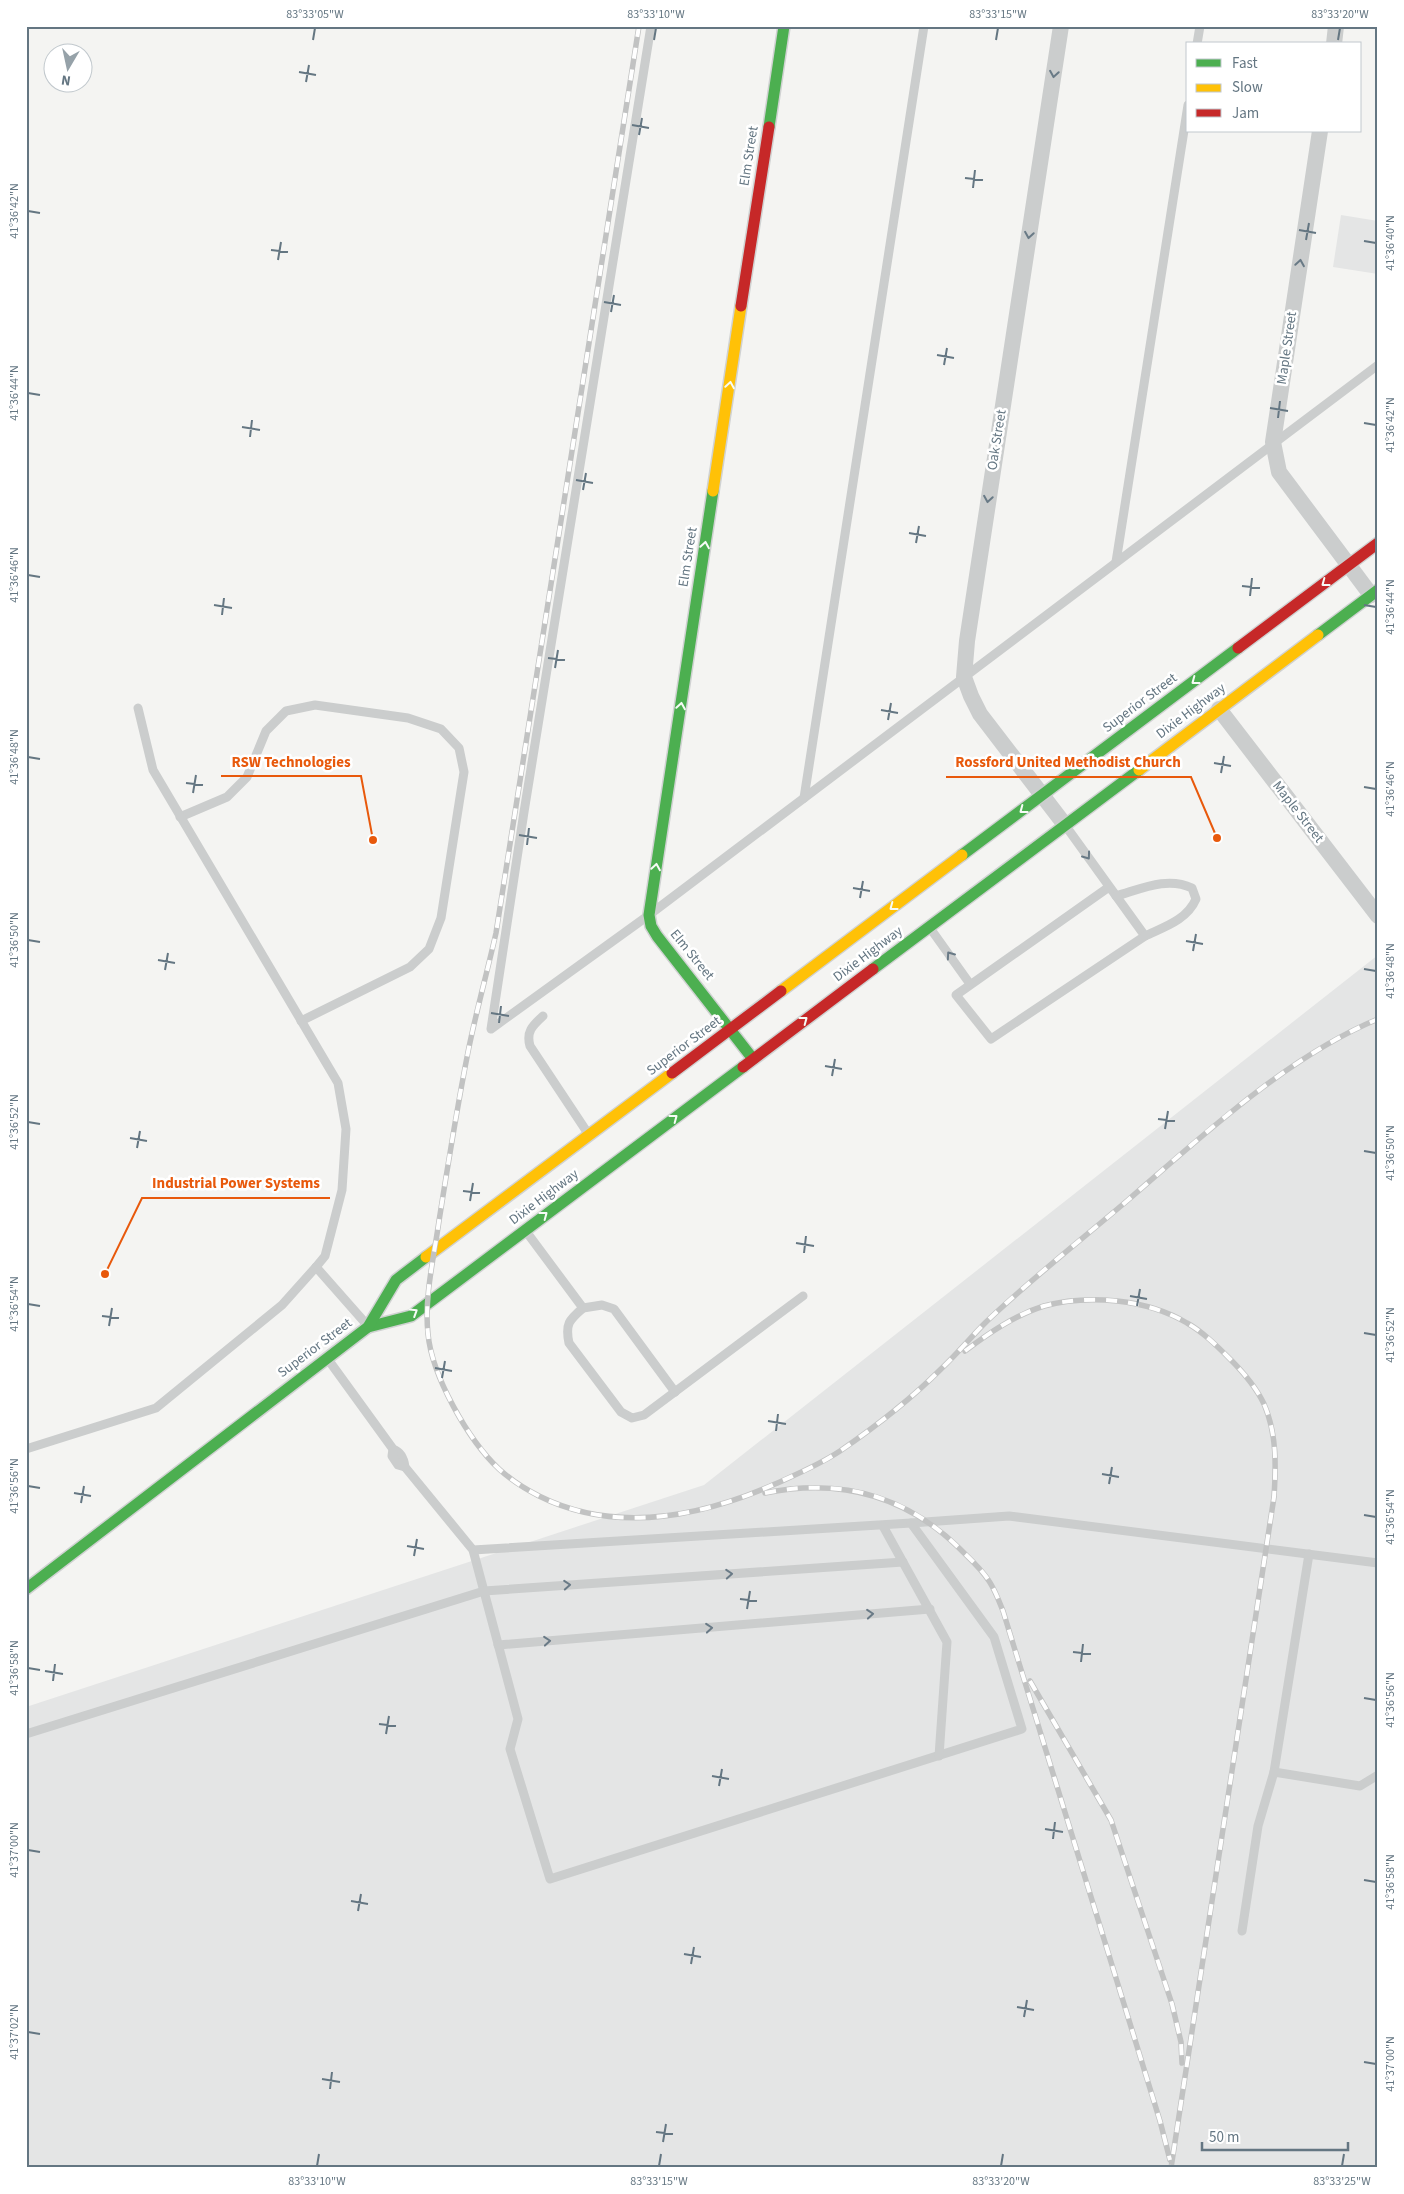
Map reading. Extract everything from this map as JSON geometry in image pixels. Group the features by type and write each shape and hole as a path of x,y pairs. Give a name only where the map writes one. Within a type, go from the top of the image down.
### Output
{"main road":[{"name":"Elm Street","path":"753,1059 657,936 651,926 649,915 784,26"},
{"name":"Superior Street","path":"26,1589 368,1326 396,1280 506,1204 589,1136 1378,543"},
{"name":"Dixie Highway","path":"368,1326 411,1316 522,1226 753,1059 1375,592"}],"street":[{"name":"Oak Street","path":"1062,26 966,640 964,678 980,714 1064,825"},
{"path":"1334,42 1336,26"},
{"name":"Maple Street","path":"1320,132 1274,442 1279,472 1349,565 1375,592"},
{"name":"Maple Street","path":"1219,709 1378,916"}],"lane":[{"path":"651,26 524,812 491,1029 649,915 1378,365"},
{"path":"804,798 924,26"},
{"path":"1197,42 1200,26"},
{"path":"1116,562 1186,118"},
{"path":"180,817 228,796 247,777 266,731 286,711 315,705 408,718 441,729 459,748 464,772 441,918 429,949 410,967 301,1021"},
{"path":"26,1449 156,1408 282,1305 325,1256 342,1190 346,1129 338,1084 152,770 138,708"},
{"path":"1064,825 1144,936"},
{"path":"1109,887 956,994 991,1039 1144,936 1181,918 1192,909 1196,900 1192,888 1181,883 1166,882 1116,896"},
{"path":"929,926 970,984"},
{"path":"543,1016 532,1026 527,1036 530,1046 589,1136"},
{"path":"522,1226 583,1308"},
{"path":"316,1267 368,1326"},
{"path":"675,1392 614,1310 602,1305 583,1308 571,1319 566,1330 568,1343 622,1412 632,1418 644,1415 675,1392 803,1296"},
{"path":"327,1357 392,1449 392,1456 398,1465 405,1466 473,1550 518,1719 510,1749 550,1879 1022,1729 994,1637 911,1523"},
{"path":"473,1550 883,1526 1009,1516 1378,1563"},
{"path":"883,1526 947,1642 938,1756"},
{"path":"1242,1931 1258,1826 1274,1772 1309,1554"},
{"path":"26,1734 484,1591 903,1562"},
{"path":"498,1645 930,1609"},
{"path":"1274,1772 1360,1786 1378,1775"}],"shaded area":[{"path":"1341,215 1378,221 1378,274 1333,267"},
{"path":"1378,955 1378,2168 26,2168 26,1707 704,1485"}],"railway":[{"path":"639,26 496,933 474,1022 464,1073 428,1291 428,1334 436,1369 453,1406 475,1442 487,1457 508,1477 539,1496 568,1508 597,1515 627,1518 657,1517 717,1505 746,1496 800,1473 840,1451 905,1402 1021,1290 1247,1099 1311,1054 1344,1035 1378,1019"},
{"path":"965,1351 1013,1319 1044,1306 1079,1300 1117,1301 1136,1304 1171,1315 1193,1327 1215,1344 1240,1369 1253,1386 1261,1398 1268,1415 1273,1438 1275,1462 1274,1497 1171,2168"},
{"path":"765,1493 819,1488 869,1495 892,1503 915,1514 937,1529 974,1563 991,1584 1003,1611 1160,2121 1170,2160"},
{"path":"1030,1681 1111,1820 1172,2004 1181,2042 1182,2063"}],"traffic: fast":[{"path":"769,127 784,26"},
{"path":"713,491 649,915 651,926 657,936 753,1059"},
{"path":"1318,635 1378,590"},
{"path":"962,855 1238,648"},
{"path":"873,969 1139,770"},
{"path":"368,1327 411,1316 743,1067"},
{"path":"26,1589 368,1327 396,1280 426,1257"}],"traffic: slow":[{"path":"713,491 741,306"},
{"path":"1139,770 1318,635"},
{"path":"781,991 962,855"},
{"path":"426,1257 672,1073"}],"traffic: jam":[{"path":"741,306 769,127"},
{"path":"1238,648 1378,543"},
{"path":"743,1067 873,969"},
{"path":"672,1073 781,991"}],"place":[{"name":"Rossford United Methodist Church","path":"1217,838"},
{"name":"RSW Technologies","path":"373,840"},
{"name":"Industrial Power Systems","path":"105,1274"}]}
